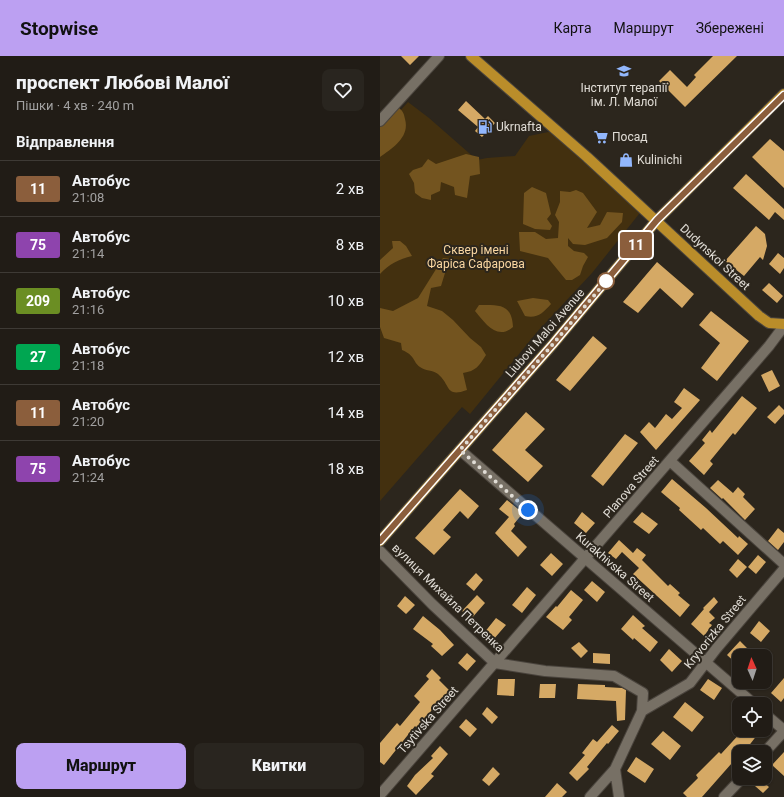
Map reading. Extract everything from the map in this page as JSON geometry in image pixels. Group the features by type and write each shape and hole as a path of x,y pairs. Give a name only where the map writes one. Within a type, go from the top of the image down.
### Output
{"main road":[{"name":"Dudynskoi Street","path":"470,56 558,130 759,316 769,323 784,325"},
{"name":"Liubovi Maloi Avenue","path":"380,541 553,344 657,220 784,94"}],"street":[{"path":"380,121 439,56"},
{"name":"Planova Street","path":"495,663 670,462 769,346 784,325"},
{"name":"Kurakhivska Street","path":"460,450 746,697"},
{"path":"670,462 784,564"},
{"name":"вулиця Михайла Петренка","path":"380,551 432,604 495,663 545,671 614,676 643,693 642,711"},
{"name":"Kryvorizka Street","path":"642,711 690,683 784,569"},
{"name":"Tsytivska Street","path":"380,795 495,663"},
{"path":"590,797 615,769 642,711"},
{"path":"771,745 784,731 772,720"},
{"path":"615,769 619,797"},
{"path":"724,797 735,785"}],"green space":[{"name":"Сквер імені Фаріса Сафарова","path":"408,102 429,118 477,160 515,156 529,136 558,130 643,209 592,273 537,332 470,414 462,407 380,501 380,133"}],"shaded area":[{"path":"399,108 402,111 406,125 403,137 395,146 380,157 380,126"},
{"path":"466,154 479,157 480,174 470,176 467,198 455,195 454,187 441,182 440,191 431,195 431,200 422,198 415,193 414,183 409,174 413,170 422,167 428,159 436,164"},
{"path":"532,187 546,193 551,214 547,219 552,226 550,230 535,229 523,224 524,193"},
{"path":"576,190 583,193 597,212 587,228 600,225 607,212 623,213 622,222 607,238 585,245 573,244 568,238 568,246 574,251 584,253 588,257 580,275 572,280 566,280 548,258 520,251 519,232 535,232 546,239 558,238 559,222 555,215 560,202 560,191 570,192"},
{"path":"392,241 400,241 406,246 412,256 394,262 380,274 380,260 393,248"},
{"path":"443,258 451,259 441,286 431,288 427,306 442,311 453,320 481,347 486,355 477,367 471,371 463,373 467,390 460,392 455,392 449,389 438,374 420,367 410,354 402,350 401,343 384,338 380,327 380,308 393,311 418,298"},
{"path":"533,298 548,300 551,304 536,316 525,316 517,301"},
{"path":"479,305 492,305 507,309 512,319 513,327 502,332 492,329 475,311"}],"building":[{"path":"401,56 419,56 410,65"},
{"path":"713,56 737,56 685,107 659,81 670,70 687,87 696,77 694,75"},
{"path":"466,101 485,119 488,116 495,123 482,137 475,131 478,127 458,110"},
{"path":"770,139 784,151 784,188 752,157"},
{"path":"746,174 784,209 784,220 775,212 769,220 733,188"},
{"path":"756,226 765,234 767,246 763,260 760,257 744,276 725,261"},
{"path":"778,253 784,258 784,268 780,274 769,264"},
{"path":"657,262 694,294 682,308 660,288 638,313 623,302"},
{"path":"769,283 783,296 777,303 762,290"},
{"path":"711,311 749,341 717,381 701,368 720,343 699,325"},
{"path":"593,336 607,348 570,391 556,380"},
{"path":"772,370 780,386 769,392 761,375"},
{"path":"684,388 700,400 656,450 640,432 649,422 655,428 666,414 672,419 682,408 674,402"},
{"path":"742,396 757,408 735,435 733,433 710,461 713,464 704,475 689,461 705,443 702,440 710,430 712,433"},
{"path":"779,405 784,410 784,414 775,424 767,417"},
{"path":"526,412 545,429 525,450 543,466 528,482 492,450"},
{"path":"625,434 638,443 603,486 591,476"},
{"path":"672,479 738,538 739,536 748,544 738,555 723,541 720,544 703,528 701,530 679,510 680,508 661,492"},
{"path":"718,480 733,493 738,487 745,494 743,497 755,509 745,520 723,498 722,499 710,488"},
{"path":"460,489 479,506 468,519 460,511 443,530 451,537 434,555 415,538"},
{"path":"507,500 523,513 514,524 515,526 511,531 527,547 518,557 495,533 509,517 499,509"},
{"path":"582,512 595,523 586,533 574,523"},
{"path":"642,512 658,524 649,534 633,522"},
{"path":"778,528 784,533 784,542 778,550 768,541"},
{"path":"619,540 633,553 637,548 646,555 642,560 668,586 670,584 680,593 678,595 690,605 680,617 633,574 639,568 622,552 616,559 608,553"},
{"path":"551,553 563,564 552,576 540,565"},
{"path":"758,555 766,562 756,574 748,567"},
{"path":"738,559 747,567 737,578 729,570"},
{"path":"476,573 483,580 474,591 466,584"},
{"path":"592,581 605,592 597,602 584,590"},
{"path":"527,587 536,595 522,613 512,605"},
{"path":"571,590 583,600 569,617 572,620 563,630 546,617 556,606 557,607"},
{"path":"477,595 485,603 471,619 462,611"},
{"path":"405,596 415,605 406,614 397,606"},
{"path":"714,597 718,602 709,612 715,618 709,623 712,625 704,636 691,624 704,609 703,608"},
{"path":"633,615 645,626 642,628 658,642 650,652 621,629"},
{"path":"423,616 440,630 454,645 442,656 431,646 433,644 413,629"},
{"path":"496,618 506,625 493,640 484,633"},
{"path":"759,621 770,631 761,642 750,633"},
{"path":"740,641 748,649 733,649"},
{"path":"579,642 588,651 581,658 571,648"},
{"path":"669,649 682,661 672,672 660,660"},
{"path":"732,650 732,660 727,655"},
{"path":"467,653 476,661 467,671 458,663"},
{"path":"593,653 610,654 610,664 593,663"},
{"path":"432,669 441,678 439,680 450,691 442,701 441,699 418,729 415,726 384,765 380,762 380,743 397,723 400,726 420,702 414,696 429,679 426,676"},
{"path":"784,678 784,698 781,702 771,693"},
{"path":"498,679 515,679 514,696 497,695"},
{"path":"708,679 722,688 714,700 700,690"},
{"path":"540,684 556,684 555,698 539,698"},
{"path":"578,684 605,685 605,687 622,688 626,690 625,720 617,721 616,701 577,699"},
{"path":"685,702 704,717 692,732 673,717"},
{"path":"487,707 498,717 492,724 482,714"},
{"path":"466,719 477,729 470,737 459,727"},
{"path":"612,725 619,731 587,767 589,769 577,781 569,773 585,755 582,753 593,739 597,742"},
{"path":"663,731 681,746 670,760 651,744"},
{"path":"737,737 756,737 749,745 732,745 732,763 702,797 687,797 683,793 698,778 696,775 719,752 721,754"},
{"path":"440,746 448,754 431,774 434,776 416,795 407,786 415,775 433,758 431,756"},
{"path":"784,752 784,776 772,765"},
{"path":"636,757 654,769 645,783 627,771"},
{"path":"493,767 500,774 489,786 482,780"},
{"path":"557,783 567,792 562,797 545,797"},
{"path":"767,785 769,787 763,793 755,786"}],"bus line":[{"name":"11","path":"380,541 553,344 657,220 784,95"}],"place":[{"name":"Інститут терапії ім. Л. Малої","path":"624,71"},
{"name":"Ukrnafta","path":"485,127"},
{"name":"Посад","path":"601,137"},
{"name":"Kulinichi","path":"626,160"}],"route":[{"path":"528,510 460,450 609,278 606,281"}]}
